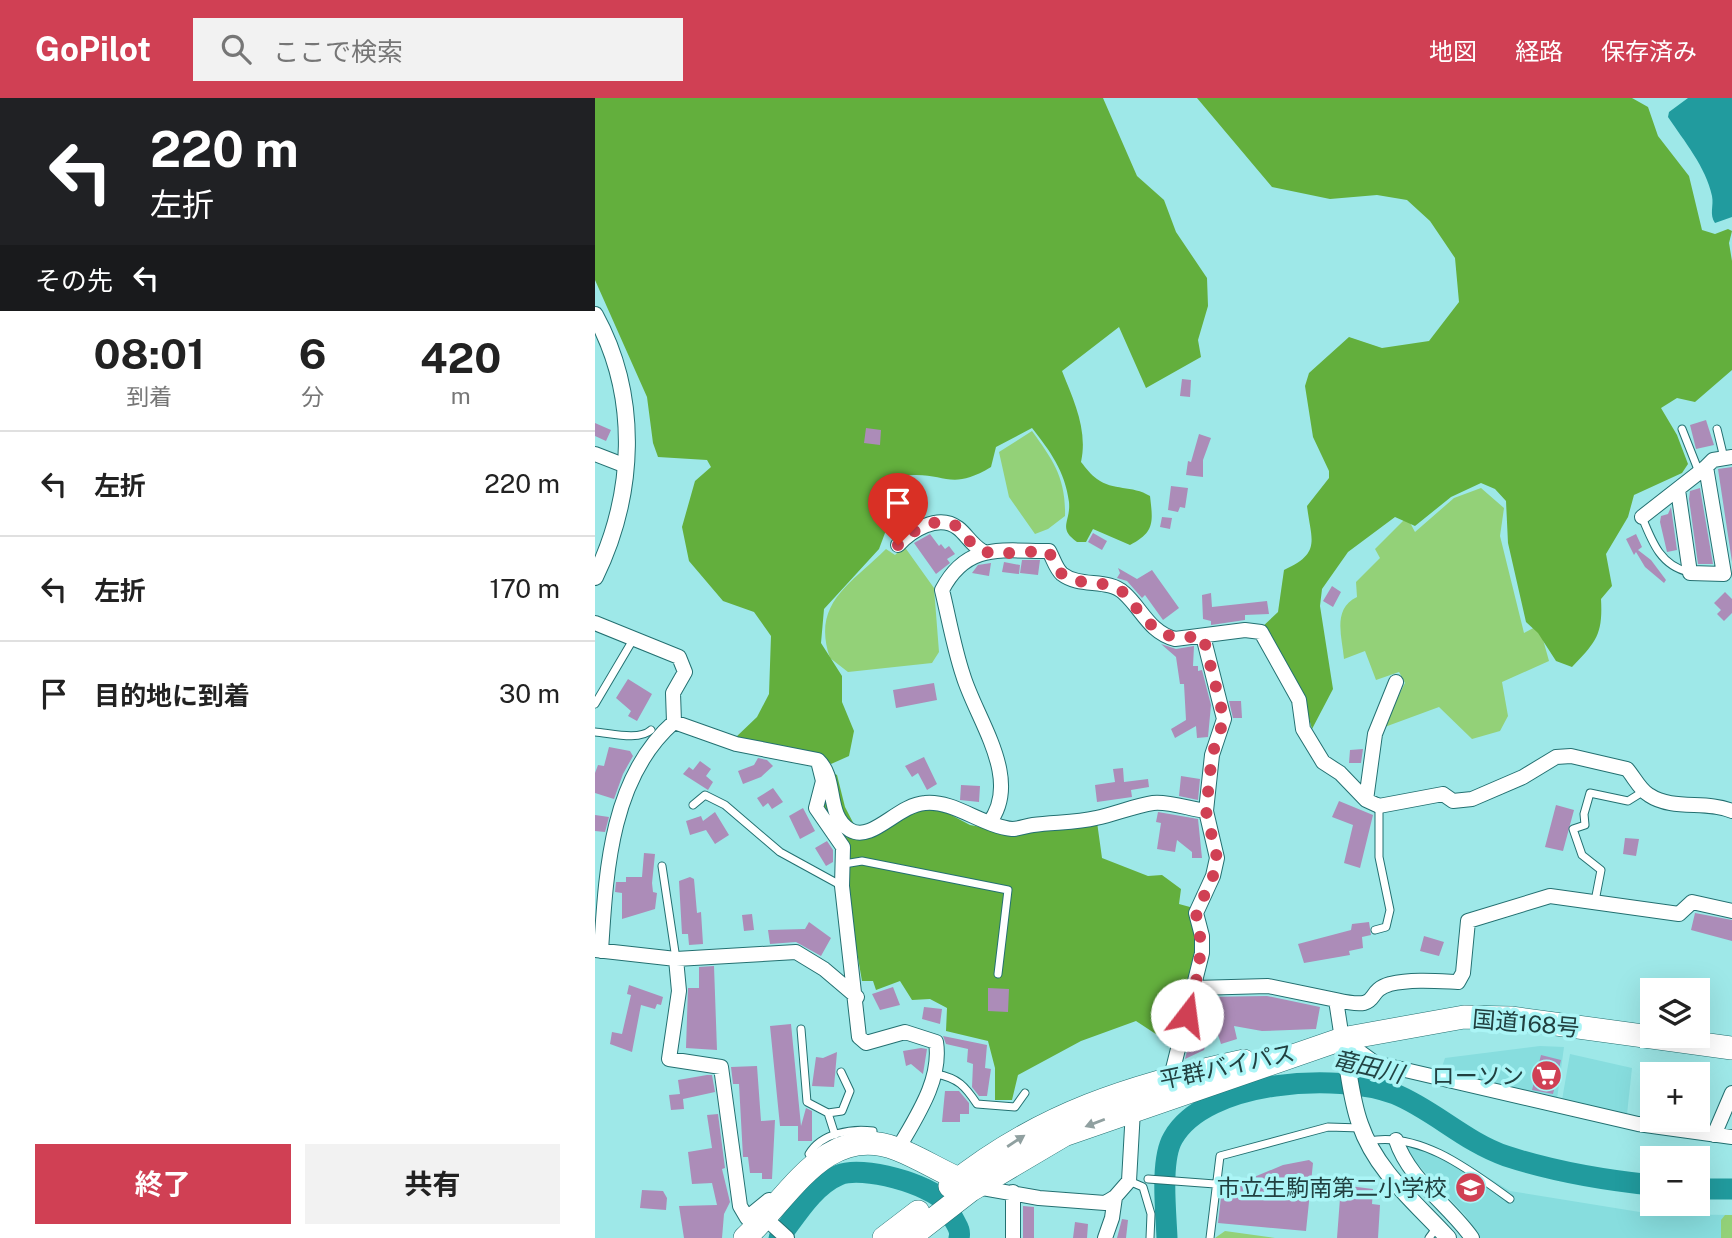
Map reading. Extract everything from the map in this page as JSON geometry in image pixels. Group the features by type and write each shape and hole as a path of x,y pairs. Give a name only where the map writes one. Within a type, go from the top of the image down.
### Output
{"highway":[{"name":"国道168号","path":"1332,1042 1464,1017 1511,1018 1732,1048"},
{"name":"平群バイパス","path":"884,1238 911,1231 1017,1139 1100,1099 1171,1077 1332,1042"},
{"name":"平群バイパス","path":"966,1185 1065,1135 1332,1042"},
{"path":"745,1238 769,1222 781,1200 815,1162 840,1147 874,1144 898,1149 966,1185"}],"street":[{"path":"595,315 619,379 627,439 627,466 619,516 595,577"},
{"path":"595,454 627,466"},
{"path":"1642,517 1713,460 1728,458"},
{"path":"1678,490 1680,572 1724,574 1703,469"},
{"path":"898,545 911,531 931,524 948,523 960,529 968,541 982,551"},
{"path":"989,823 1000,808 999,769 963,677 942,590 951,572 982,551 1048,551 1061,573 1073,580 1117,587 1164,636 1175,639 1244,630 1261,632 1299,700 1303,729 1311,747 1373,803 1443,794 1453,801 1472,799 1523,777 1556,757 1571,756 1627,769 1644,791 1663,803 1720,807 1732,811"},
{"path":"595,622 679,657 685,672 673,693 674,722 650,749 616,820 598,951 676,959 796,952 824,969 857,997"},
{"path":"1171,1077 1195,988 1202,936 1196,914 1213,876 1217,858 1206,811 1212,755 1224,719 1203,636"},
{"path":"1373,803 1375,734 1396,682"},
{"path":"674,722 736,744 818,760 828,769 835,812 848,830 862,835 872,832 893,814 921,803 934,802 1013,829 1063,820 1098,818 1153,803 1206,811"},
{"path":"818,760 823,780 816,808 843,847 842,886 857,997 859,1037 866,1044 905,1032 936,1042 939,1059 936,1074 898,1149"},
{"path":"1195,988 1268,986 1361,1006 1369,1003 1389,984 1458,982 1463,973 1468,921 1550,896 1679,914 1692,902 1732,911"},
{"path":"676,959 680,991 669,1059 721,1067 740,1206 747,1218 773,1198 781,1200"},
{"path":"1336,1000 1332,1042 1350,1072 1362,1130 1385,1172 1438,1234"},
{"path":"1332,1042 1375,1063 1638,1124 1732,1137"},
{"path":"1714,1135 1732,1093"},
{"path":"966,1185 1039,1198 1105,1203 1115,1197 1129,1181 1133,1110"},
{"path":"1396,1140 1401,1154 1415,1174 1460,1221 1472,1238"},
{"path":"1013,1192 1013,1238"},
{"path":"1105,1238 1115,1197"},
{"path":"769,1222 787,1238"}],"lane":[{"path":"1682,429 1703,469"},
{"path":"1717,429 1728,458"},
{"path":"1642,517 1653,545 1680,572"},
{"path":"595,704 597,696 614,677 634,638"},
{"path":"595,732 646,735 651,730"},
{"path":"1595,901 1601,870 1582,855 1573,829 1585,824 1584,814 1590,793 1628,801 1644,791"},
{"path":"693,805 705,795 725,805 780,852 842,886"},
{"path":"1373,803 1378,858 1390,910 1386,927 1375,930"},
{"path":"844,864 862,861 1008,890 998,974"},
{"path":"661,866 676,959"},
{"path":"801,1029 807,1102 828,1113 842,1111 850,1091 841,1072"},
{"path":"936,1074 954,1077 966,1087 977,1104 1015,1107 1025,1093"},
{"path":"828,1113 835,1135"},
{"path":"1210,1238 1214,1184 1220,1156 1328,1127 1362,1130 1441,1156 1510,1199"},
{"path":"815,1162 809,1154 812,1148 845,1130 873,1131 874,1144"},
{"path":"1148,1179 1214,1184"},
{"path":"1129,1181 1143,1187 1151,1214 1150,1238"}],"shaded area":[{"path":"1688,98 1732,98 1732,217 1715,223 1712,216 1712,196 1705,175 1668,117 1669,112"},
{"path":"1540,1046 1564,1047 1557,1099 1441,1070 1445,1058"},
{"path":"1570,1054 1632,1068 1627,1114 1562,1100"},
{"name":"市立生駒南第二小学校","path":"1404,1137 1448,1153 1510,1191 1640,1212 1640,1216 1732,1215 1732,1238 1480,1238 1465,1215 1407,1153"}],"green space":[{"path":"595,98 1103,98 1137,176 1164,200 1176,232 1207,278 1208,306 1198,340 1201,357 1146,388 1119,327 1062,371 1081,427 1081,462 1103,483 1150,496 1152,520 1148,531 1138,540 1130,545 1093,529 1086,542 1077,542 1071,537 1066,528 1069,502 1064,481 1051,453 1032,428 996,447 991,467 977,475 955,480 902,476 893,491 886,516 888,525 879,549 824,609 821,643 842,676 842,702 854,731 849,756 831,764 825,758 802,750 735,738 757,717 769,694 771,636 754,612 723,601 689,561 682,527 695,481 711,467 707,460 658,457 653,443 647,397 595,280"},
{"path":"1197,98 1632,98 1648,107 1658,136 1689,176 1702,230 1715,234 1728,229 1732,231 1729,243 1732,261 1732,370 1695,402 1677,398 1661,408 1677,435 1688,464 1682,473 1634,495 1628,517 1606,554 1612,586 1601,599 1599,630 1587,651 1572,667 1556,661 1538,633 1526,622 1508,543 1506,501 1495,489 1481,483 1451,497 1415,526 1395,517 1348,552 1322,589 1320,606 1333,689 1312,729 1304,701 1261,628 1278,612 1284,570 1304,558 1309,551 1311,537 1307,506 1329,478 1329,471 1313,437 1305,386 1309,373 1349,337 1382,348 1429,341 1459,302 1455,258 1430,221 1407,200 1377,195 1330,199 1272,187"},
{"path":"1032,431 1057,470 1065,503 1065,516 1048,529 1035,534 1009,497 999,452"},
{"path":"1481,488 1504,508 1500,536 1524,633 1539,625 1549,661 1502,682 1508,716 1500,731 1472,739 1439,707 1382,728 1405,683 1399,672 1376,680 1365,651 1344,659 1341,616 1349,602 1357,597 1356,582 1380,558 1375,549 1407,517 1415,532 1454,498"},
{"path":"904,546 934,588 939,652 932,663 848,672 830,658 826,623 830,609 848,584 886,549 895,555"},
{"path":"823,768 837,775 845,807 860,836 917,810 938,808 970,825 1013,833 1033,829 1050,831 1067,825 1097,822 1102,858 1148,876 1162,875 1181,889 1179,904 1190,907 1198,940 1174,1046 1136,1021 1081,1041 1018,1075 1012,1100 995,1100 995,1068 988,1041 946,1031 947,1008 930,999 912,1000 900,981 876,990 873,981 862,981 848,900 848,850 822,814"},
{"path":"1725,1215 1732,1215 1732,1238 1721,1238 1721,1220"},
{"path":"1225,1231 1275,1238 1215,1238"}],"building":[{"path":"1182,379 1191,380 1190,397 1180,396"},
{"path":"1706,420 1714,445 1696,449 1690,425"},
{"path":"595,423 611,430 606,441 595,436"},
{"path":"866,428 881,430 880,445 864,443"},
{"path":"1199,434 1211,438 1203,460 1203,477 1186,475 1188,461 1191,462"},
{"path":"1732,467 1732,562 1718,469"},
{"path":"1171,486 1188,488 1185,508 1180,507 1178,512 1168,510"},
{"path":"1700,488 1713,564 1698,564 1689,499 1690,491"},
{"path":"1671,507 1677,550 1667,552 1660,522 1661,516 1668,514"},
{"path":"1162,517 1172,518 1170,529 1160,527"},
{"path":"1093,533 1107,541 1102,550 1088,542"},
{"path":"930,534 939,546 941,544 945,549 949,546 955,554 947,559 950,563 936,574 914,543"},
{"path":"1636,534 1642,547 1638,550 1651,560 1666,580 1664,583 1645,567 1636,552 1634,555 1626,539"},
{"path":"1022,560 1040,560 1038,575 1020,573"},
{"path":"1004,562 1020,565 1019,574 1002,572"},
{"path":"991,563 989,576 972,573 978,565"},
{"path":"1118,568 1137,579 1152,570 1179,608 1163,620 1145,595 1142,598 1127,581 1117,578 1120,573"},
{"path":"1332,586 1341,592 1333,607 1323,601"},
{"path":"1725,592 1732,599 1732,613 1724,621 1717,614 1721,610 1714,603"},
{"path":"1211,593 1212,607 1267,601 1269,614 1245,615 1245,620 1211,625 1211,621 1203,619 1202,595"},
{"path":"1161,644 1176,649 1194,646 1193,666 1198,666 1198,671 1202,670 1211,705 1208,737 1197,738 1196,726 1175,738 1171,729 1186,720 1184,684 1180,684 1176,657"},
{"path":"628,679 652,694 637,721 628,716 631,711 616,698"},
{"path":"934,683 937,700 896,708 893,690"},
{"path":"1229,701 1241,701 1242,718 1233,718"},
{"path":"609,747 630,751 633,756 614,799 595,793 595,773 598,765 604,766"},
{"path":"1363,749 1361,763 1349,763 1350,750"},
{"path":"924,757 937,784 927,790 918,773 912,777 905,766"},
{"path":"758,758 767,760 773,766 761,777 743,784 738,771 754,765"},
{"path":"700,761 711,769 706,776 713,782 708,790 683,774 689,767 693,770"},
{"path":"1123,768 1124,782 1148,779 1149,787 1131,790 1132,797 1097,802 1095,785 1115,782 1113,769"},
{"path":"1181,776 1200,779 1198,800 1179,796"},
{"path":"961,785 980,786 979,802 960,800"},
{"path":"773,788 783,802 772,809 768,803 763,807 757,798"},
{"path":"1339,801 1373,815 1360,868 1344,863 1353,825 1332,817"},
{"path":"1556,805 1574,810 1563,851 1545,847"},
{"path":"803,808 815,831 800,839 789,816"},
{"path":"715,812 729,835 715,844 706,830 690,835 686,821 701,816 703,821"},
{"path":"1158,812 1198,819 1202,858 1192,858 1192,852 1177,840 1175,852 1157,849 1161,823 1156,822"},
{"path":"595,815 609,817 605,832 595,831"},
{"path":"1625,838 1639,839 1636,856 1623,854"},
{"path":"827,841 833,850 833,862 826,866 815,848"},
{"path":"644,853 655,854 652,883 653,892 657,893 655,909 622,919 622,893 615,892 616,882 626,882 626,877 642,877"},
{"path":"690,877 694,879 697,913 701,912 703,944 689,945 688,934 682,934 679,881"},
{"path":"1695,913 1732,920 1732,941 1691,930"},
{"path":"752,914 754,930 744,931 742,915"},
{"path":"809,922 831,938 821,956 796,942 770,944 768,930 805,929"},
{"path":"1369,922 1371,935 1362,937 1363,948 1349,951 1350,955 1304,963 1298,944 1351,930 1352,924"},
{"path":"1424,936 1444,942 1439,956 1420,951"},
{"path":"714,966 717,1050 686,1048 688,988 699,988 699,967"},
{"path":"629,985 663,997 661,1005 657,1004 655,1009 641,1005 632,1052 610,1044 612,1032 622,1034 631,995 627,994"},
{"path":"893,987 900,1005 880,1010 872,994"},
{"path":"988,988 1009,989 1008,1012 988,1011"},
{"path":"1267,996 1320,1007 1316,1029 1262,1031 1234,1026 1237,1039 1221,1044 1213,1019 1204,1050 1185,1059 1201,997"},
{"path":"924,1007 942,1009 940,1024 922,1019"},
{"path":"791,1024 801,1126 806,1108 812,1111 812,1141 798,1141 798,1126 780,1126 770,1026"},
{"path":"943,1036 987,1045 985,1068 991,1069 987,1096 979,1096 972,1087 973,1064 967,1062 968,1049 946,1044"},
{"path":"927,1049 923,1074 911,1064 906,1066 903,1051"},
{"path":"837,1052 834,1087 812,1086 816,1057 823,1058"},
{"name":"ローソン","path":"1541,1055 1561,1060 1553,1094 1532,1090"},
{"path":"757,1066 761,1121 775,1120 772,1179 762,1179 762,1173 750,1173 748,1157 743,1157 739,1084 733,1084 731,1067"},
{"path":"712,1075 715,1092 683,1099 684,1109 671,1110 669,1095 680,1094 678,1080"},
{"path":"945,1091 959,1091 969,1103 969,1114 960,1114 960,1122 942,1122"},
{"path":"718,1114 725,1168 722,1169 730,1202 724,1214 722,1238 684,1238 679,1206 717,1205 712,1183 692,1184 688,1152 712,1148 707,1115"},
{"path":"1309,1160 1313,1163 1306,1231 1218,1223 1223,1180 1254,1177 1283,1165"},
{"path":"1341,1185 1373,1189 1372,1204 1380,1205 1378,1238 1337,1238"},
{"path":"642,1190 663,1191 667,1198 666,1210 640,1208"},
{"path":"1023,1206 1034,1207 1034,1238 1023,1238"},
{"path":"1122,1219 1128,1220 1126,1238 1117,1238"},
{"path":"1075,1222 1088,1224 1087,1238 1073,1238"}],"waterway":[{"name":"竜田川","path":"1167,1238 1165,1172 1173,1138 1190,1119 1214,1104 1243,1093 1275,1086 1341,1083 1370,1087 1395,1094 1423,1108 1477,1143 1506,1156 1578,1174 1640,1183"},
{"name":"竜田川","path":"779,1238 821,1186 839,1175 863,1172 911,1183 938,1196 948,1206 959,1230 959,1238"},
{"name":"竜田川","path":"1710,1189 1732,1189"}],"place":[{"name":"ローソン","path":"1547,1075"},
{"name":"市立生駒南第二小学校","path":"1470,1187"}],"route":[{"path":"898,545 911,531 931,524 948,523 960,529 968,541 982,551 1048,551 1061,573 1073,580 1117,587 1164,636 1175,639 1203,636 1224,719 1212,755 1206,811 1217,858 1213,876 1196,914 1202,936 1202,953 1187,1015"}]}
